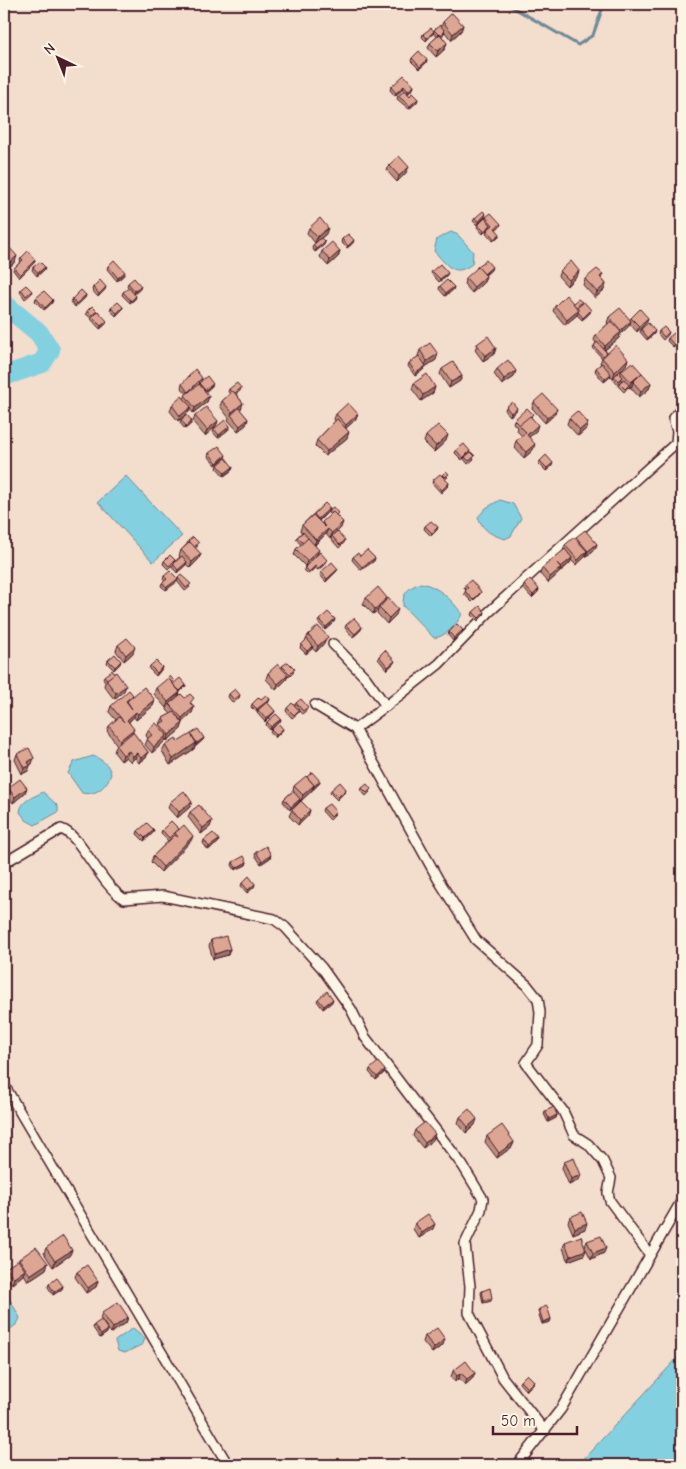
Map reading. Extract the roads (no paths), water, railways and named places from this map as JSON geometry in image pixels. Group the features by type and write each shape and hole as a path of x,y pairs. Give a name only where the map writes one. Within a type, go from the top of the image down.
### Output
{"street":[{"path":"355,729 439,664 489,612 676,443 677,431 672,418 682,409"},
{"path":"333,644 366,678 386,706"},
{"path":"315,705 355,729 438,879 476,940 527,985 538,1000 540,1012 538,1045 526,1062 563,1111 574,1135 588,1144 603,1160 611,1178 608,1193 610,1201 650,1255"},
{"path":"4,863 61,829 73,836 106,884 124,899 163,896 179,898 274,919 285,927 322,968 351,1009 365,1037 463,1166 483,1199 481,1210 465,1244 470,1286 469,1313 502,1378 545,1431"},
{"path":"4,1085 228,1465"},
{"path":"517,1465 561,1409 682,1200"}],"water":[{"path":"451,232 458,235 473,252 472,264 460,270 451,268 434,251 437,239"},
{"path":"126,476 182,536 153,562 98,502"},
{"path":"500,500 513,504 521,518 511,536 505,539 488,532 482,526 478,517 486,508"},
{"path":"421,583 433,587 444,594 462,614 450,630 438,637 434,638 403,606 407,591"},
{"path":"93,756 105,763 111,774 103,787 96,792 82,793 68,773 74,762"},
{"path":"43,792 58,806 58,812 35,825 26,820 20,812 28,799"},
{"path":"4,1289 20,1318 17,1324 4,1334"},
{"path":"133,1328 145,1338 143,1344 125,1353 118,1351 115,1341"},
{"path":"682,1353 682,1465 578,1465"}],"waterway":[{"path":"507,4 578,45 593,35 604,4"},
{"path":"4,304 39,333 50,350 42,363 4,376"}]}
